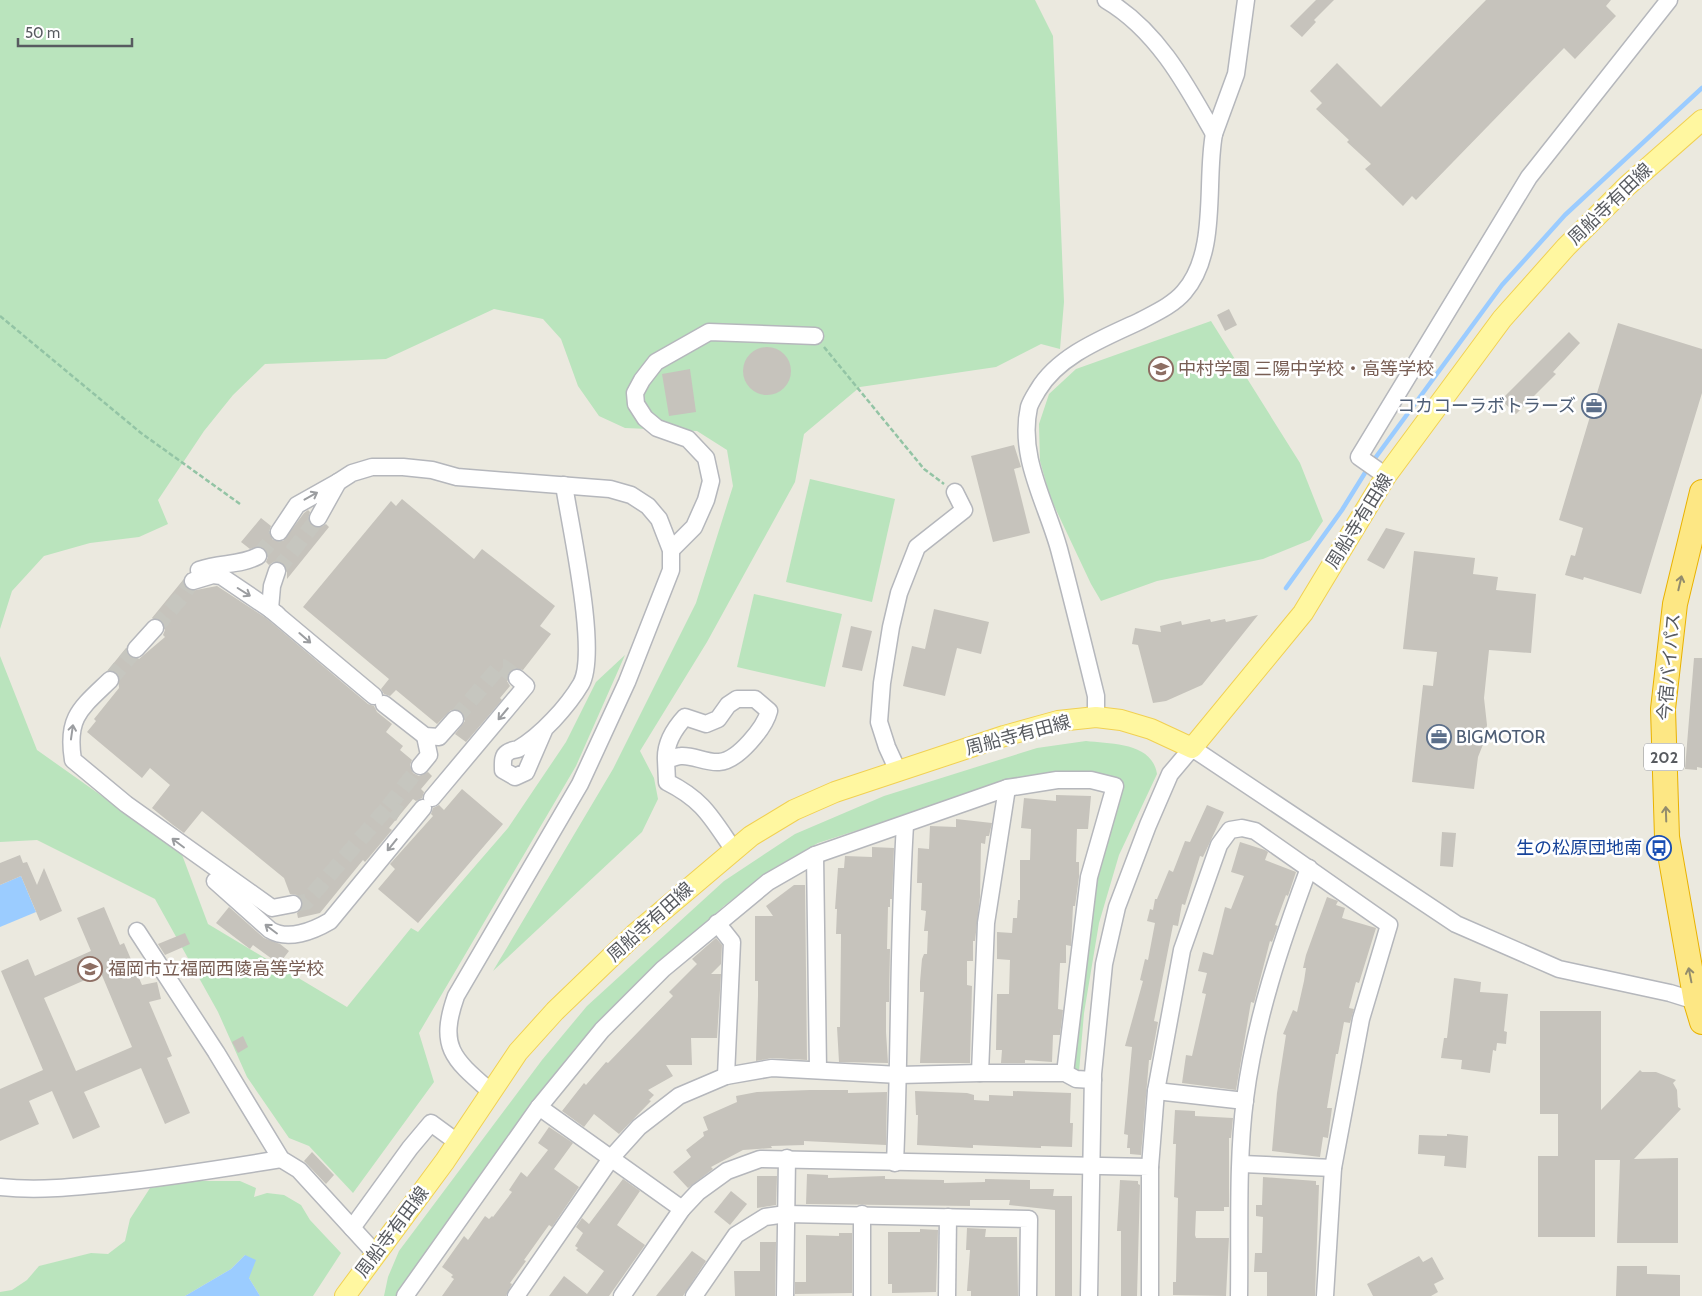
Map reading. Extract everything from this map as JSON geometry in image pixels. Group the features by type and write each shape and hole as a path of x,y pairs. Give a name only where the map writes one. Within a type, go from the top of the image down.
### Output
{"highway":[{"name":"今宿バイパス","path":"1700,1009 1667,837 1663,709 1675,604 1702,492"}],"main road":[{"name":"周船寺有田線","path":"344,1296 457,1142 518,1052 588,977 733,849 794,810 835,792 1004,736 1058,722 1096,717 1121,720 1151,729 1192,748 1303,613 1386,476 1451,386 1514,304 1566,247 1627,186 1702,120"}],"street":[{"path":"1106,0 1142,26 1191,93 1214,134"},
{"path":"1096,717 1096,696 1058,547 1032,473 1027,426 1030,404 1043,382 1063,361 1159,311 1184,292 1199,265 1208,226 1212,183 1211,149 1214,134 1236,74 1246,0"},
{"path":"1386,476 1359,457 1529,178 1669,0"},
{"path":"671,550 694,527 706,500 711,481 706,458 688,439 657,428 644,418 636,404 635,393 642,380 656,362 709,332 815,336"},
{"path":"279,532 297,505 352,473 372,467 403,467 432,470 457,477 610,489 631,495 648,506 659,519 671,550 671,570 655,615 580,784 456,996 451,1010 448,1028 451,1051 460,1066 490,1091"},
{"path":"318,518 338,482"},
{"path":"545,728 582,682 587,665 588,633 564,485"},
{"path":"898,771 887,747 879,722 882,683 891,627 899,592 918,547 964,510 955,492"},
{"path":"258,556 244,563 222,563 196,575 221,576 279,615 379,700 425,736 439,737 455,719"},
{"path":"277,571 272,586 270,609 279,615"},
{"path":"136,649 155,628"},
{"path":"204,862 212,878 270,930 280,936 293,935 330,921 405,818 428,803 526,686 517,678"},
{"path":"110,680 75,717 71,745 73,760 126,804 204,862 272,908 293,904"},
{"path":"666,760 680,756 721,762 746,746 767,721 769,711 755,699 738,699 728,705 718,719 706,724 685,717 674,729 666,752 666,760 667,782 688,792 707,810 733,849"},
{"path":"420,766 429,755 425,736"},
{"path":"1089,1296 1093,1080 1104,964 1117,907 1148,825 1170,774 1192,748 1456,924 1559,969 1670,993 1700,1009"},
{"path":"404,1296 539,1107 602,1030 663,969 768,882 815,855 858,838 906,825 1007,788 1057,780 1091,780 1114,786 1089,877 1064,1073"},
{"path":"980,1073 986,923 1007,788"},
{"path":"895,1164 899,1075 899,911 906,825"},
{"path":"1150,1296 1150,1167 1156,1091 1182,950 1219,845 1230,830 1242,828 1255,831 1389,925 1361,1019 1333,1168 1325,1296"},
{"path":"815,855 818,1070"},
{"path":"1239,1296 1245,1101 1264,1002 1290,919 1309,868"},
{"path":"717,924 732,942 726,1076"},
{"path":"137,931 216,1052 281,1159 299,1170 375,1253"},
{"path":"516,1296 612,1158 639,1127 672,1100 726,1076 772,1068 899,1075 1064,1073 1076,1079 1093,1080"},
{"path":"1156,1091 1245,1101"},
{"path":"539,1107 682,1209"},
{"path":"352,1228 410,1148 432,1123 457,1142"},
{"path":"622,1296 682,1209 698,1192 727,1172 760,1159 787,1158 895,1164 1150,1167"},
{"path":"785,1296 787,1158"},
{"path":"0,1188 23,1190 66,1188 159,1178 281,1159"},
{"path":"1242,1164 1333,1168"},
{"path":"694,1296 736,1235 765,1217 786,1214 862,1214 1029,1219 1028,1296"},
{"path":"862,1214 862,1296"},
{"path":"947,1296 948,1217"}],"path":[{"path":"0,316 141,433 240,504"},
{"path":"815,336 924,469 955,492"}],"green space":[{"path":"0,0 1035,0 1053,36 1064,302 1060,349 1041,344 996,367 860,387 804,434 795,482 707,642 640,751 654,778 658,799 642,832 493,971 613,769 696,603 733,486 727,450 697,431 625,428 599,416 578,386 561,339 543,319 494,309 386,359 265,364 233,395 204,431 158,500 168,524 139,537 90,543 44,556 12,591 0,629"},
{"path":"1211,321 1300,463 1323,521 1310,540 1263,559 1157,581 1101,601 1050,497 1040,461 1039,424 1049,394 1076,369"},
{"path":"810,479 895,499 872,602 786,582"},
{"path":"754,594 842,614 825,687 737,667"},
{"path":"625,655 576,766 419,1033 434,1082 353,1193 309,1146 289,1138 247,1077 218,1012 155,899 37,840 0,842 0,656 37,750 181,852 208,924 347,1007 411,928 418,932 508,828 566,742 596,682"},
{"path":"1086,741 1118,744 1139,750 1154,764 1157,774 1119,855 1099,923 1084,1013 1079,1072 1073,1072 1072,1065 1097,874 1119,803 1123,781 1116,777 1076,771 1025,776 818,843 774,868 724,906 646,975 576,1047 507,1139 398,1296 384,1296 388,1277 399,1251 542,1060 587,1006 724,881 795,834 884,796 1037,748"},
{"path":"189,1181 240,1181 256,1188 254,1197 267,1193 284,1195 301,1205 310,1220 341,1253 313,1296 260,1296 249,1278 245,1255 231,1269 185,1296 0,1296 0,1292 12,1290 27,1280 39,1266 91,1253 108,1254 125,1241 130,1219 150,1188"}],"water":[{"path":"21,876 36,912 0,927 0,885"},
{"path":"245,1255 256,1260 249,1278 260,1296 185,1296 231,1269"}],"building":[{"path":"1316,0 1334,0 1314,20 1316,22 1302,37 1290,26"},
{"path":"1486,0 1611,0 1606,6 1616,16 1575,59 1564,48 1416,200 1412,196 1403,206 1365,169 1371,164 1316,109 1322,103 1310,91 1337,63 1381,107"},
{"path":"1229,309 1237,325 1225,331 1217,315"},
{"path":"1618,323 1702,349 1702,393 1641,594 1584,577 1583,580 1565,575 1571,555 1575,556 1583,528 1559,520"},
{"path":"1569,332 1580,343 1553,372 1556,374 1516,414 1501,400"},
{"path":"762,347 772,347 781,351 787,357 791,371 787,385 781,391 772,395 762,395 753,391 747,385 743,376 743,366 747,357 753,351"},
{"path":"690,369 696,412 669,416 662,374"},
{"path":"1014,445 1021,467 1014,469 1030,533 993,542 971,456"},
{"path":"402,499 474,559 482,549 555,606 540,626 551,634 523,670 514,668 509,672 507,681 510,686 500,698 502,700 466,742 455,734 465,721 461,711 451,710 437,724 396,690 390,696 384,694 381,689 389,679 303,607 391,501 396,506"},
{"path":"308,510 310,512 308,519 313,526 319,528 326,524 329,527 287,579 287,569 284,564 275,561 269,565 266,562 268,557 264,548 259,546 250,549 241,542 261,518 271,526 269,532 273,540 283,541"},
{"path":"1386,528 1405,533 1384,569 1367,560"},
{"path":"1414,551 1475,558 1473,574 1498,577 1496,590 1536,594 1531,653 1489,650 1484,698 1487,725 1484,742 1478,757 1474,789 1412,782 1423,685 1433,686 1437,652 1403,649"},
{"path":"183,580 186,588 191,591 217,586 266,618 368,704 374,706 377,712 392,724 386,732 403,746 400,750 412,760 410,765 413,773 419,776 428,772 432,776 421,789 424,792 422,798 416,801 413,799 389,828 392,830 365,862 363,860 320,913 298,918 297,913 302,908 303,902 297,895 290,894 284,878 202,811 184,833 173,825 152,808 170,785 150,768 142,778 87,732 96,721 94,719 119,688 118,674 108,670 126,648 130,657 139,659 165,637 163,635 165,630 162,621 152,618"},
{"path":"934,609 989,622 981,654 957,648 945,696 903,686 912,646 925,649"},
{"path":"1258,615 1202,685 1166,701 1153,703 1138,645 1132,644 1135,628 1161,632 1160,626 1181,621 1182,625 1210,619 1211,622 1225,619 1226,622"},
{"path":"851,626 872,631 862,671 842,667"},
{"path":"1694,658 1702,658 1702,768 1697,767 1697,770 1685,769"},
{"path":"462,789 503,824 418,923 378,889 395,869 390,864 433,816 431,814 433,808 439,805 444,810"},
{"path":"1056,795 1091,796 1088,829 1077,829 1076,862 1079,862 1079,877 1075,906 1073,906 1071,946 1066,945 1066,963 1060,963 1058,1009 1063,1010 1060,1035 1053,1035 1052,1062 1025,1060 1025,1063 1001,1063 1002,1050 996,1050 997,994 1009,994 1010,960 997,959 997,932 1012,933 1013,918 1017,918 1018,900 1020,900 1020,860 1030,860 1031,829 1021,828 1024,798 1056,801"},
{"path":"1207,805 1224,812 1203,857 1200,856 1185,905 1182,904 1178,926 1173,925 1154,1021 1158,1022 1151,1060 1149,1060 1141,1155 1130,1154 1130,1148 1127,1148 1128,1135 1124,1134 1132,1047 1125,1046 1143,981 1140,980 1145,959 1148,960 1155,923 1147,921 1150,909 1153,910 1155,899 1157,899 1169,870 1173,872 1185,841 1190,842"},
{"path":"956,819 992,823 989,836 986,836 985,844 981,843 980,897 975,941 973,941 973,961 967,961 967,985 972,986 970,1063 920,1063 924,992 920,992 920,982 922,959 924,954 927,954 928,931 924,931 926,911 921,910 922,883 917,883 918,848 929,849 930,826 956,827"},
{"path":"1442,832 1456,833 1453,867 1440,866"},
{"path":"1240,842 1265,850 1268,852 1265,860 1296,872 1275,925 1278,926 1272,942 1270,941 1254,1003 1251,1002 1236,1090 1182,1083 1186,1055 1192,1056 1206,994 1202,993 1207,973 1198,971 1203,952 1213,955 1225,907 1231,909 1244,876 1231,872"},
{"path":"872,847 894,848 892,899 890,899 890,907 888,907 887,949 890,949 889,1002 886,1002 886,1032 888,1063 839,1062 837,1027 840,1027 841,934 836,934 837,909 835,909 838,868 844,868 845,856 872,857"},
{"path":"20,855 23,863 27,862 37,885 44,868 62,911 40,921 21,876 0,885 0,863"},
{"path":"794,885 805,885 807,1060 772,1058 756,1061 758,981 755,981 755,916 773,916 766,906"},
{"path":"1327,897 1338,901 1336,905 1345,908 1342,918 1376,928 1359,983 1356,982 1349,1008 1354,1009 1350,1023 1344,1022 1338,1054 1336,1054 1327,1108 1332,1108 1328,1138 1323,1137 1320,1157 1272,1151 1277,1093 1286,1035 1283,1034 1293,1010 1297,1012 1304,981 1306,968 1303,968 1306,955"},
{"path":"104,907 120,945 124,943 142,985 157,982 161,999 149,1002 172,1056 167,1058 190,1113 165,1124 141,1068 84,1092 100,1127 73,1139 52,1091 29,1101 39,1124 0,1141 0,1089 43,1070 1,971 28,959 35,976 91,951 77,918","holes":["101,973 132,1047 76,1071 44,998"]},
{"path":"229,907 264,938 280,944 289,951 279,964 253,945 250,949 216,923"},
{"path":"185,933 190,944 165,955 158,944"},
{"path":"716,938 722,945 721,964 711,974 721,974 717,1038 691,1038 692,1065 666,1065 673,1076 648,1090 654,1095 649,1100 651,1101 619,1134 594,1114 584,1127 562,1111 584,1083 586,1085 606,1062 608,1063 673,996 669,992 697,964 692,959"},
{"path":"1454,978 1481,982 1480,992 1508,994 1504,1031 1507,1032 1506,1044 1497,1043 1496,1051 1493,1050 1490,1073 1461,1069 1462,1060 1441,1058 1444,1038 1447,1038"},
{"path":"1540,1011 1601,1011 1601,1110 1640,1070 1642,1072 1656,1072 1676,1080 1673,1083 1677,1090 1678,1107 1681,1109 1634,1159 1678,1158 1678,1243 1617,1243 1620,1160 1595,1160 1595,1237 1538,1237 1538,1156 1558,1156 1558,1114 1540,1114"},
{"path":"243,1036 248,1047 238,1053 232,1042"},
{"path":"848,1090 848,1093 887,1092 886,1145 804,1141 804,1145 771,1146 772,1148 743,1150 711,1167 713,1169 688,1188 673,1172 691,1157 686,1150 704,1136 703,1132 708,1130 703,1117 737,1102 736,1096 757,1092"},
{"path":"915,1091 967,1093 974,1095 974,1100 989,1101 989,1095 1013,1096 1013,1091 1071,1093 1070,1123 1073,1123 1072,1147 1041,1146 1041,1148 973,1145 973,1148 917,1145 918,1115 916,1115"},
{"path":"1175,1110 1195,1111 1195,1116 1233,1118 1231,1138 1229,1138 1229,1207 1224,1207 1224,1211 1196,1211 1195,1235 1196,1238 1229,1238 1226,1296 1173,1295 1173,1282 1176,1282 1178,1198 1174,1197 1176,1144 1173,1144"},
{"path":"549,1127 573,1143 554,1169 579,1187 552,1227 549,1225 524,1260 526,1261 510,1283 512,1284 506,1296 442,1296 454,1279 451,1277 453,1275 442,1267 464,1236 468,1240 485,1216 489,1219 493,1217 512,1192 509,1190 521,1172 527,1177 548,1150 538,1143"},
{"path":"1447,1134 1468,1136 1466,1168 1444,1166 1445,1156 1418,1154 1419,1135 1447,1136"},
{"path":"312,1152 334,1175 326,1184 304,1161"},
{"path":"807,1174 828,1175 828,1178 885,1176 885,1179 944,1180 944,1183 985,1182 985,1179 1030,1180 1030,1189 1054,1189 1053,1196 1072,1196 1072,1296 1055,1296 1055,1210 1009,1205 1010,1200 970,1200 970,1206 806,1204"},
{"path":"757,1176 777,1176 776,1205 757,1208"},
{"path":"1263,1177 1316,1181 1316,1185 1319,1185 1315,1296 1267,1296 1267,1272 1254,1272 1255,1253 1262,1253 1263,1217 1256,1216 1256,1205 1262,1205"},
{"path":"623,1179 640,1191 617,1225 645,1245 609,1296 549,1296 564,1276 587,1294 604,1271 576,1250 578,1248 575,1246 583,1233 576,1227 582,1218 589,1224"},
{"path":"1120,1180 1138,1181 1140,1185 1137,1296 1121,1296 1121,1231 1117,1231"},
{"path":"731,1191 747,1204 730,1225 714,1212"},
{"path":"967,1228 986,1229 985,1237 1017,1237 1018,1296 971,1296 971,1291 967,1291 970,1250 966,1250"},
{"path":"920,1229 938,1230 936,1292 892,1293 892,1284 888,1284 888,1232 920,1232"},
{"path":"839,1233 852,1233 852,1293 795,1294 795,1282 806,1282 806,1235 839,1236"},
{"path":"760,1242 776,1242 775,1296 735,1296 734,1271 760,1271"},
{"path":"692,1251 706,1261 683,1296 656,1296"},
{"path":"1419,1256 1423,1262 1432,1257 1444,1279 1434,1284 1438,1292 1431,1296 1373,1296 1367,1284"},
{"path":"1617,1266 1647,1266 1647,1274 1680,1275 1680,1296 1616,1296"}],"waterway":[{"path":"1373,461 1502,285 1565,215 1702,88"},
{"path":"1286,588 1342,510 1368,468"}],"tunnel":[{"path":"277,571 318,518"},
{"path":"258,556 279,532"},
{"path":"155,628 183,595 199,570"},
{"path":"110,680 136,649"},
{"path":"455,719 499,667 503,667 517,678"},
{"path":"388,807 420,766"},
{"path":"293,904 306,902 388,807 400,814"}],"place":[{"name":"中村学園 三陽中学校・高等学校","path":"1161,369"},
{"name":"コカコーラボトラーズ","path":"1594,406"},
{"name":"BIGMOTOR","path":"1439,737"},
{"name":"生の松原団地南","path":"1659,848"},
{"name":"福岡市立福岡西陵高等学校","path":"90,969"}]}
